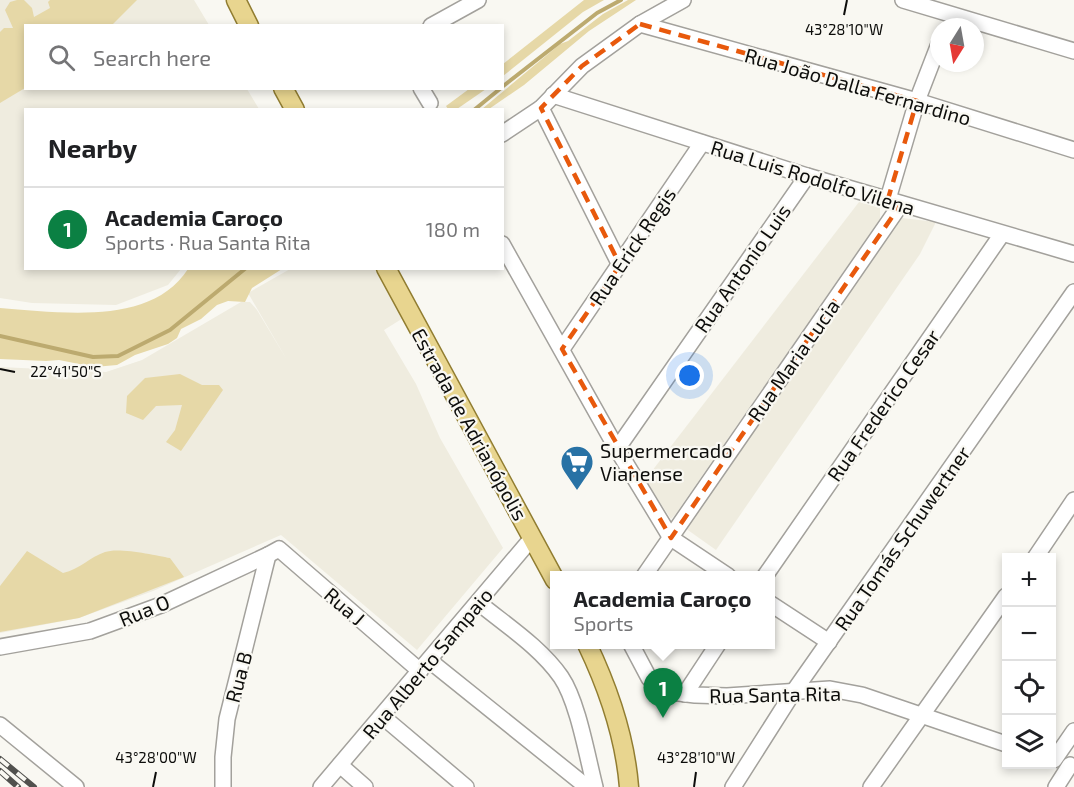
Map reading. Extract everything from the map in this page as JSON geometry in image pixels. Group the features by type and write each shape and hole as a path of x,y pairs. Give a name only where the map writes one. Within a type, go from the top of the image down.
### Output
{"main road":[{"path":"236,0 248,24"},
{"path":"284,90 294,108"},
{"name":"Estrada de Adrianópolis","path":"387,270 551,571"},
{"path":"589,649 613,706 626,759 629,787"}],"street":[{"path":"435,24 478,0"},
{"path":"504,133 541,108 582,66 640,24 683,0"},
{"path":"903,0 1074,51"},
{"name":"Rua João Dalla Fernardino","path":"640,24 917,101 1074,150"},
{"name":"Rua Maria Lucia","path":"648,571 894,202 917,101 930,67"},
{"path":"422,90 430,104"},
{"name":"Rua Luis Rodolfo Vilena","path":"553,95 702,144 1074,254"},
{"path":"541,108 620,265"},
{"name":"Rua Erick Regis","path":"562,349 702,144"},
{"name":"Rua Antonio Luis","path":"616,449 807,176"},
{"name":"Rua Frederico Cesar","path":"768,571 1002,234"},
{"path":"504,248 616,449 671,538 720,571"},
{"name":"Rua Tomás Schuwertner","path":"733,787 794,691 1074,292"},
{"path":"1038,553 1074,500"},
{"name":"Rua Alberto Sampaio","path":"321,787 532,538"},
{"name":"Rua J","path":"266,562 279,549 425,666"},
{"name":"Rua O","path":"0,646 90,631 266,562"},
{"name":"Rua B","path":"223,787 223,756 227,719 266,562"},
{"path":"871,787 1002,602"},
{"path":"479,603 543,656 562,678 572,699 595,787"},
{"path":"775,607 829,642"},
{"name":"Rua Santa Rita","path":"633,649 649,678 671,692 727,696 830,689 862,695 1002,743"},
{"path":"685,694 715,649"},
{"path":"425,666 587,787"},
{"path":"382,716 466,787"},
{"path":"0,726 76,787"},
{"path":"1056,755 1074,731"},
{"path":"1056,760 1072,766 1056,787"},
{"path":"340,765 365,787"}],"highlighted area":[{"path":"640,24 917,101 888,199 901,204 671,538 562,349 620,265 541,108 582,66"}],"shaded area":[{"path":"0,0 194,0 208,24 24,24 24,90 248,90 258,108 24,108 24,270 180,270 168,285 116,305 32,303 0,298"},
{"path":"24,0 32,8 34,17 50,8 48,2 50,0 137,0 113,24 24,24 24,89 0,103 0,32 4,28 13,28 5,10 10,2"},
{"path":"584,0 604,0 583,12 504,75 504,63"},
{"path":"628,0 636,0 589,31 524,85 490,108 483,108 560,44 568,41 603,14"},
{"path":"468,90 485,90 458,108 446,106"},
{"path":"859,202 880,208 880,219 671,519 645,480"},
{"path":"902,218 936,222 920,254 716,550 685,528"},
{"path":"187,270 280,270 252,288 245,302 228,301 217,305 201,319 181,329 177,338 168,344 135,355 117,365 94,367 59,360 0,359 0,308 49,312 102,312 128,308 151,300 172,287"},
{"path":"288,270 384,270 408,315 384,330 416,384 440,438 503,548 417,650 281,535 153,591 79,618 0,633 0,367 106,372 142,360 241,302 250,302 257,310 287,360 248,293"},
{"path":"180,374 202,385 219,385 223,390 181,451 166,442 175,430 182,405 156,406 143,420 126,413 127,396 145,378"},
{"path":"119,550 146,553 170,558 184,577 79,618 0,632 0,586 27,551 63,573 105,552"}],"waterway":[{"path":"504,85 597,13 621,0"},
{"path":"476,108 499,90"},
{"path":"0,336 93,357 118,356 170,330 244,270"}],"railway":[{"path":"0,759 34,787"},
{"path":"0,771 18,787"}],"place":[{"name":"Supermercado Vianense","path":"577,491"},
{"name":"Academia Caroço","path":"663,718"}]}
